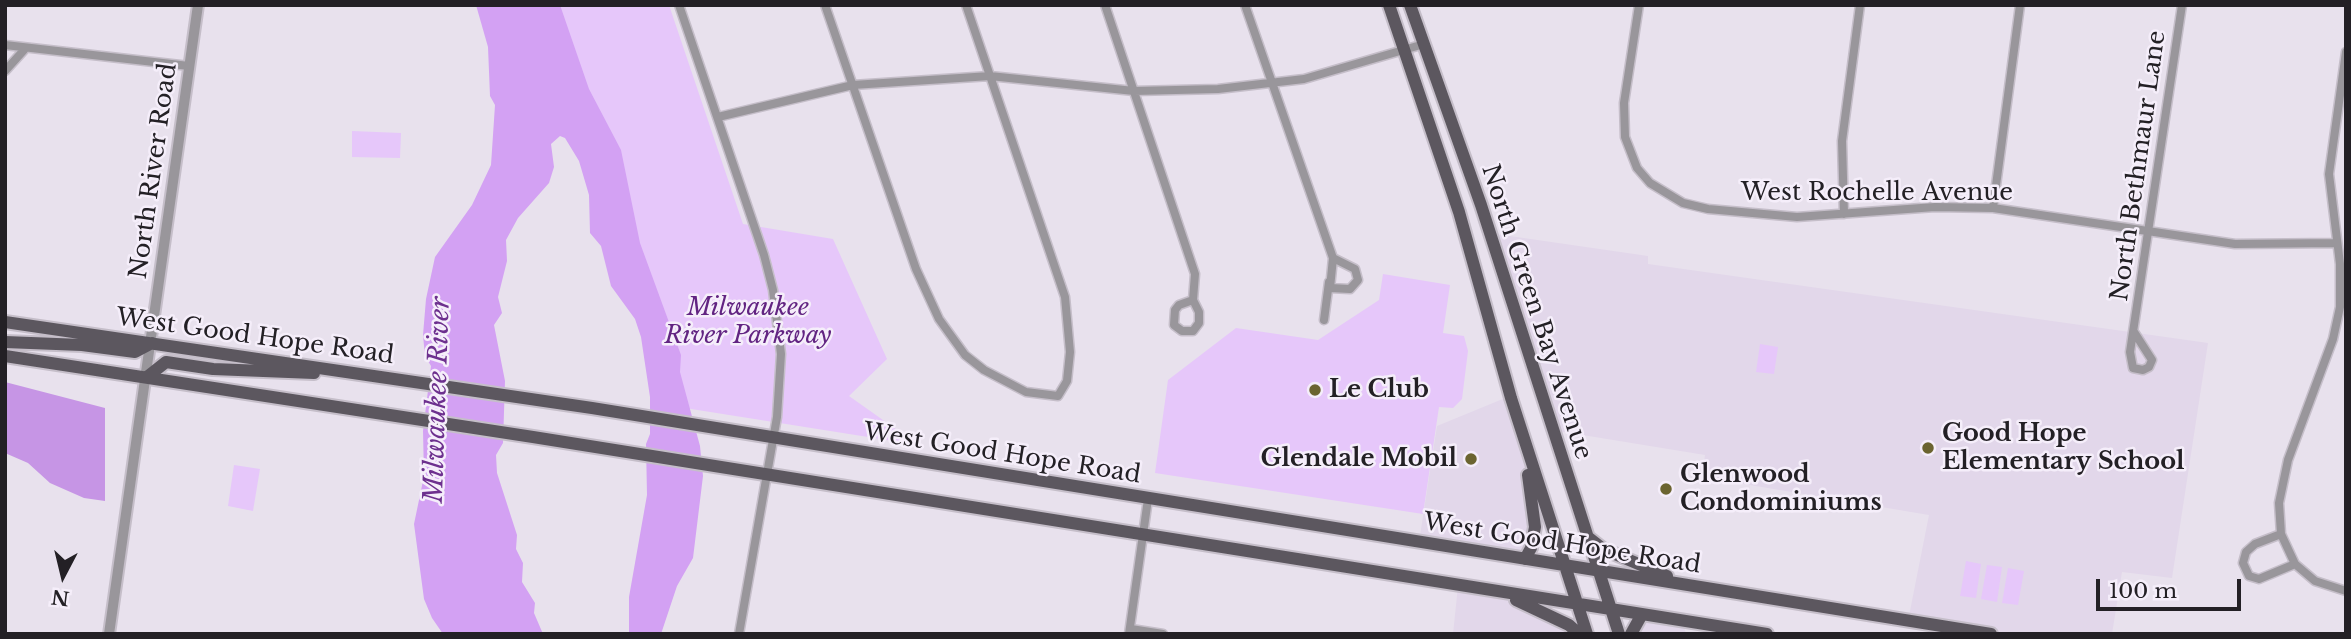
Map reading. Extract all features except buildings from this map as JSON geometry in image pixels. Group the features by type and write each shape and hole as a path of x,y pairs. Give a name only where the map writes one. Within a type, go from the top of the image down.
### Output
{"main road":[{"name":"North Green Bay Avenue","path":"1389,5 1459,212 1520,427 1562,565 1587,634"},
{"name":"North Green Bay Avenue","path":"1410,5 1481,205 1619,634"},
{"name":"West Good Hope Road","path":"5,322 539,400 1990,634"},
{"path":"5,342 82,345 135,352 153,343"},
{"path":"5,356 1143,533 1614,612 1766,634"},
{"path":"146,377 166,362 213,369 294,374 335,371"},
{"path":"1520,427 1535,527 1531,548 1525,559"},
{"path":"1588,537 1603,549 1686,585"},
{"path":"1503,593 1569,625 1579,634"},
{"path":"1631,634 1641,615"}],"street":[{"name":"North River Road","path":"109,634 153,343 198,5"},
{"path":"679,5 764,255 778,320 782,383 739,634"},
{"path":"825,5 916,269 953,341 965,355 999,379 1026,392 1058,396 1065,389 1069,369 1069,316 1060,277 966,5"},
{"path":"1105,5 1190,254 1196,287 1193,300"},
{"path":"1245,5 1333,258 1324,320"},
{"name":"West Rochelle Avenue","path":"1639,5 1624,103 1625,137 1637,168 1659,191 1694,206 1762,215 1844,214 1935,207 1993,208 2235,244 2337,243"},
{"path":"1844,214 1842,141 1860,5"},
{"path":"1993,208 2020,5"},
{"name":"North Bethmaur Lane","path":"2134,332 2182,5"},
{"path":"718,117 853,85 990,76 1135,91 1181,92 1273,83 1316,76 1424,44"},
{"path":"5,45 24,50 66,50 189,66"},
{"path":"5,71 24,50"},
{"path":"2346,52 2329,174 2337,243 2340,307 2333,339 2288,460 2279,503 2281,534 2295,564 2315,580 2346,591"},
{"path":"1329,282 1335,290 1345,290 1354,287 1358,280 1355,269 1333,258"},
{"path":"1148,499 1130,631 1163,634"},
{"path":"2281,534 2255,544 2246,552 2244,563 2249,576 2259,579 2295,564"}],"shaded area":[{"name":"Good Hope Elementary School","path":"1489,233 1648,256 1648,264 2208,343 2172,578 2122,572 2112,634 1991,634 1908,621 1929,515 1702,477 1705,455 1552,430"},
{"path":"5,382 105,408 105,501 84,498 50,483 28,463 5,453"},
{"path":"1510,396 1520,427 1533,507 1525,559 1419,542 1437,426"},
{"path":"1458,586 1503,593 1579,634 1453,634"},
{"path":"1641,616 1683,622 1686,634 1631,634"}],"green space":[{"name":"Milwaukee River Parkway","path":"511,5 669,5 743,224 833,239 887,359 849,396 907,437 906,443 666,405 604,202"},
{"path":"352,131 401,133 400,158 352,157"},
{"name":"Le Club","path":"1383,274 1450,285 1443,333 1464,336 1468,351 1462,399 1453,408 1439,407 1423,514 1155,473 1168,380 1236,328 1318,340 1379,300"},
{"path":"1760,344 1778,347 1774,374 1756,372"},
{"path":"234,465 260,469 253,511 228,506"},
{"path":"1966,561 1981,564 1976,598 1960,596"},
{"path":"1987,565 2002,567 1997,602 1981,599"},
{"path":"2008,568 2024,571 2018,605 2002,603"}],"water":[{"name":"Milwaukee River","path":"476,5 560,5 589,89 621,150 640,243 681,355 680,372 700,446 703,476 693,558 677,586 661,634 629,634 629,597 647,495 646,444 650,434 650,397 641,337 635,319 611,286 601,246 590,233 589,195 579,161 565,138 560,136 551,144 554,167 549,183 518,218 506,240 507,261 498,297 502,313 494,325 505,381 503,443 496,455 497,473 517,535 516,549 523,563 522,582 535,603 534,613 543,634 443,634 424,599 414,524 424,476 423,431 431,366 425,356 423,335 426,299 435,257 472,205 491,165 495,105 490,96 488,47"}],"place":[{"name":"Le Club","path":"1315,390"},
{"name":"Good Hope Elementary School","path":"1928,448"},
{"name":"Glendale Mobil","path":"1471,459"},
{"name":"Glenwood Condominiums","path":"1666,489"}]}
